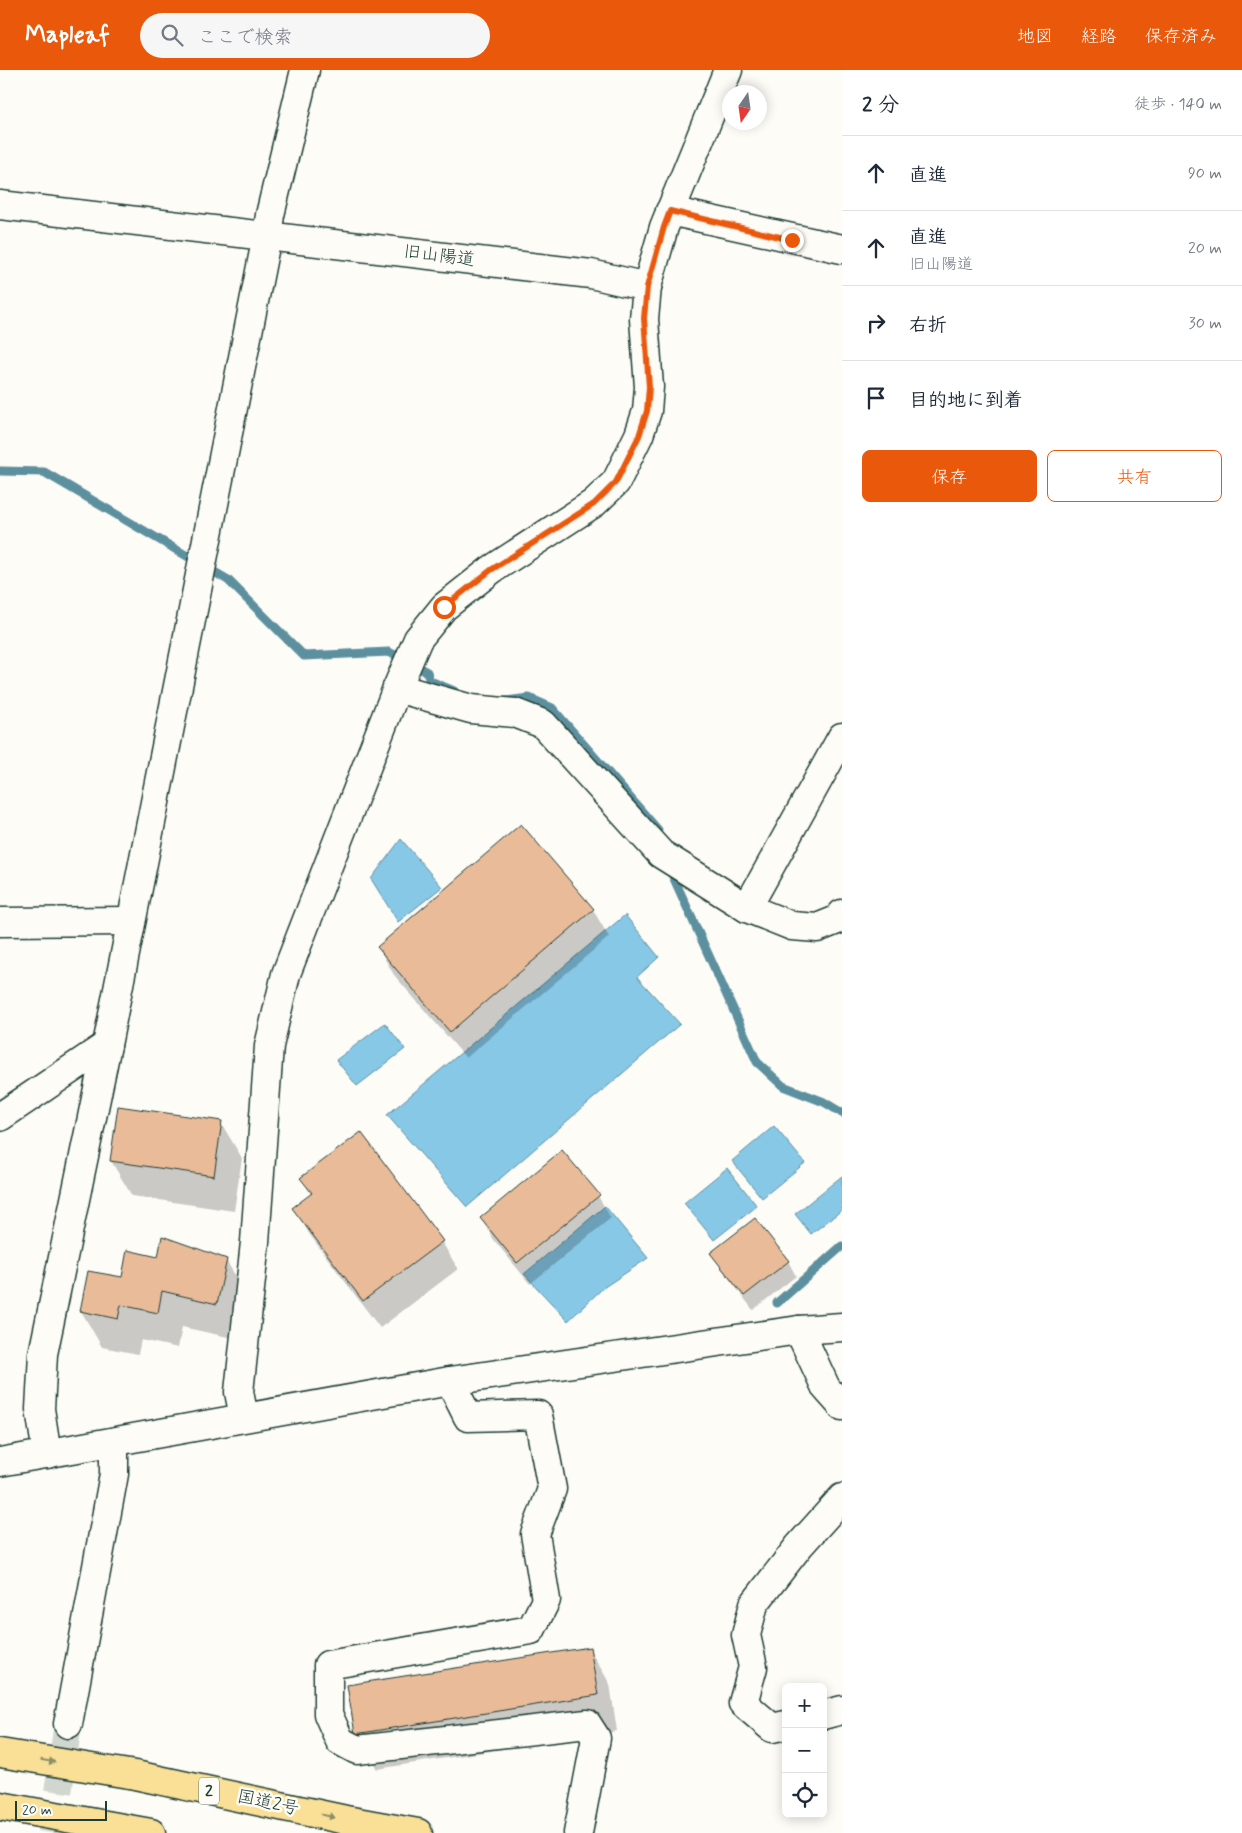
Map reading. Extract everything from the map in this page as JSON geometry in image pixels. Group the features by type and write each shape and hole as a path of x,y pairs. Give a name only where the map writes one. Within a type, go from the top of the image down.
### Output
{"highway":[{"name":"国道2号","path":"0,1753 135,1774 346,1820 418,1833"},
{"path":"0,1806 151,1833"}],"street":[{"path":"47,1454 40,1409 44,1354 268,236 270,215 305,70"},
{"path":"244,1417 239,1392 255,1242 269,1046 286,974 397,688 418,640 444,607 491,570 594,504 616,482 639,436 647,411 649,387 644,318 647,287 664,227 728,70"},
{"name":"旧山陽道","path":"0,205 591,274 647,287"},
{"path":"670,211 842,250"},
{"path":"397,688 471,710 515,713 543,724 661,854 747,908 792,926 817,928 837,920 842,914"},
{"path":"747,908 842,737"},
{"path":"0,922 131,921"},
{"path":"0,1117 107,1045"},
{"path":"0,1462 450,1381 799,1330 842,1328"},
{"path":"799,1330 826,1388 842,1406"},
{"path":"450,1381 468,1418 538,1414 552,1489 535,1534 546,1600 531,1630 328,1665 328,1714 340,1741 357,1750 587,1724 596,1738 578,1833"},
{"path":"68,1724 114,1474 114,1442"},
{"path":"782,1725 772,1728 743,1703 753,1667 746,1635 754,1604 799,1546 842,1498"},
{"path":"827,1714 842,1710"}],"water":[{"path":"401,839 442,887 398,922 371,879"},
{"path":"625,915 659,957 637,977 680,1024 467,1207 387,1115"},
{"path":"385,1023 405,1049 357,1086 336,1060"},
{"path":"774,1126 805,1163 762,1198 732,1161"},
{"path":"727,1168 757,1206 714,1240 684,1203"},
{"path":"842,1176 842,1210 811,1234 795,1214"},
{"path":"605,1206 648,1258 603,1288 568,1321 524,1274"}],"building":[{"path":"521,824 594,909 450,1032 377,947"},
{"path":"118,1106 222,1121 214,1176 110,1161"},
{"path":"361,1132 443,1241 363,1301 292,1208 312,1193 300,1178"},
{"path":"562,1150 600,1195 517,1263 480,1218"},
{"path":"755,1218 789,1261 744,1296 710,1253"},
{"path":"162,1236 227,1259 217,1304 162,1291 158,1313 121,1305 118,1319 80,1311 88,1271 122,1277 127,1250 158,1257"},
{"path":"590,1647 598,1695 355,1734 347,1685"}],"waterway":[{"path":"0,471 44,472 228,580 304,656 389,652 427,672 430,681 454,691"},
{"path":"506,701 529,698 552,708 658,830"},
{"path":"672,868 671,872 757,1062 783,1086 824,1102 842,1113"},
{"path":"777,1303 842,1246"}],"tunnel":[{"path":"52,1833 68,1724"}],"route":[{"path":"444,607 491,570 594,504 616,482 639,436 647,411 649,387 644,318 647,287 670,211 792,240"}]}
